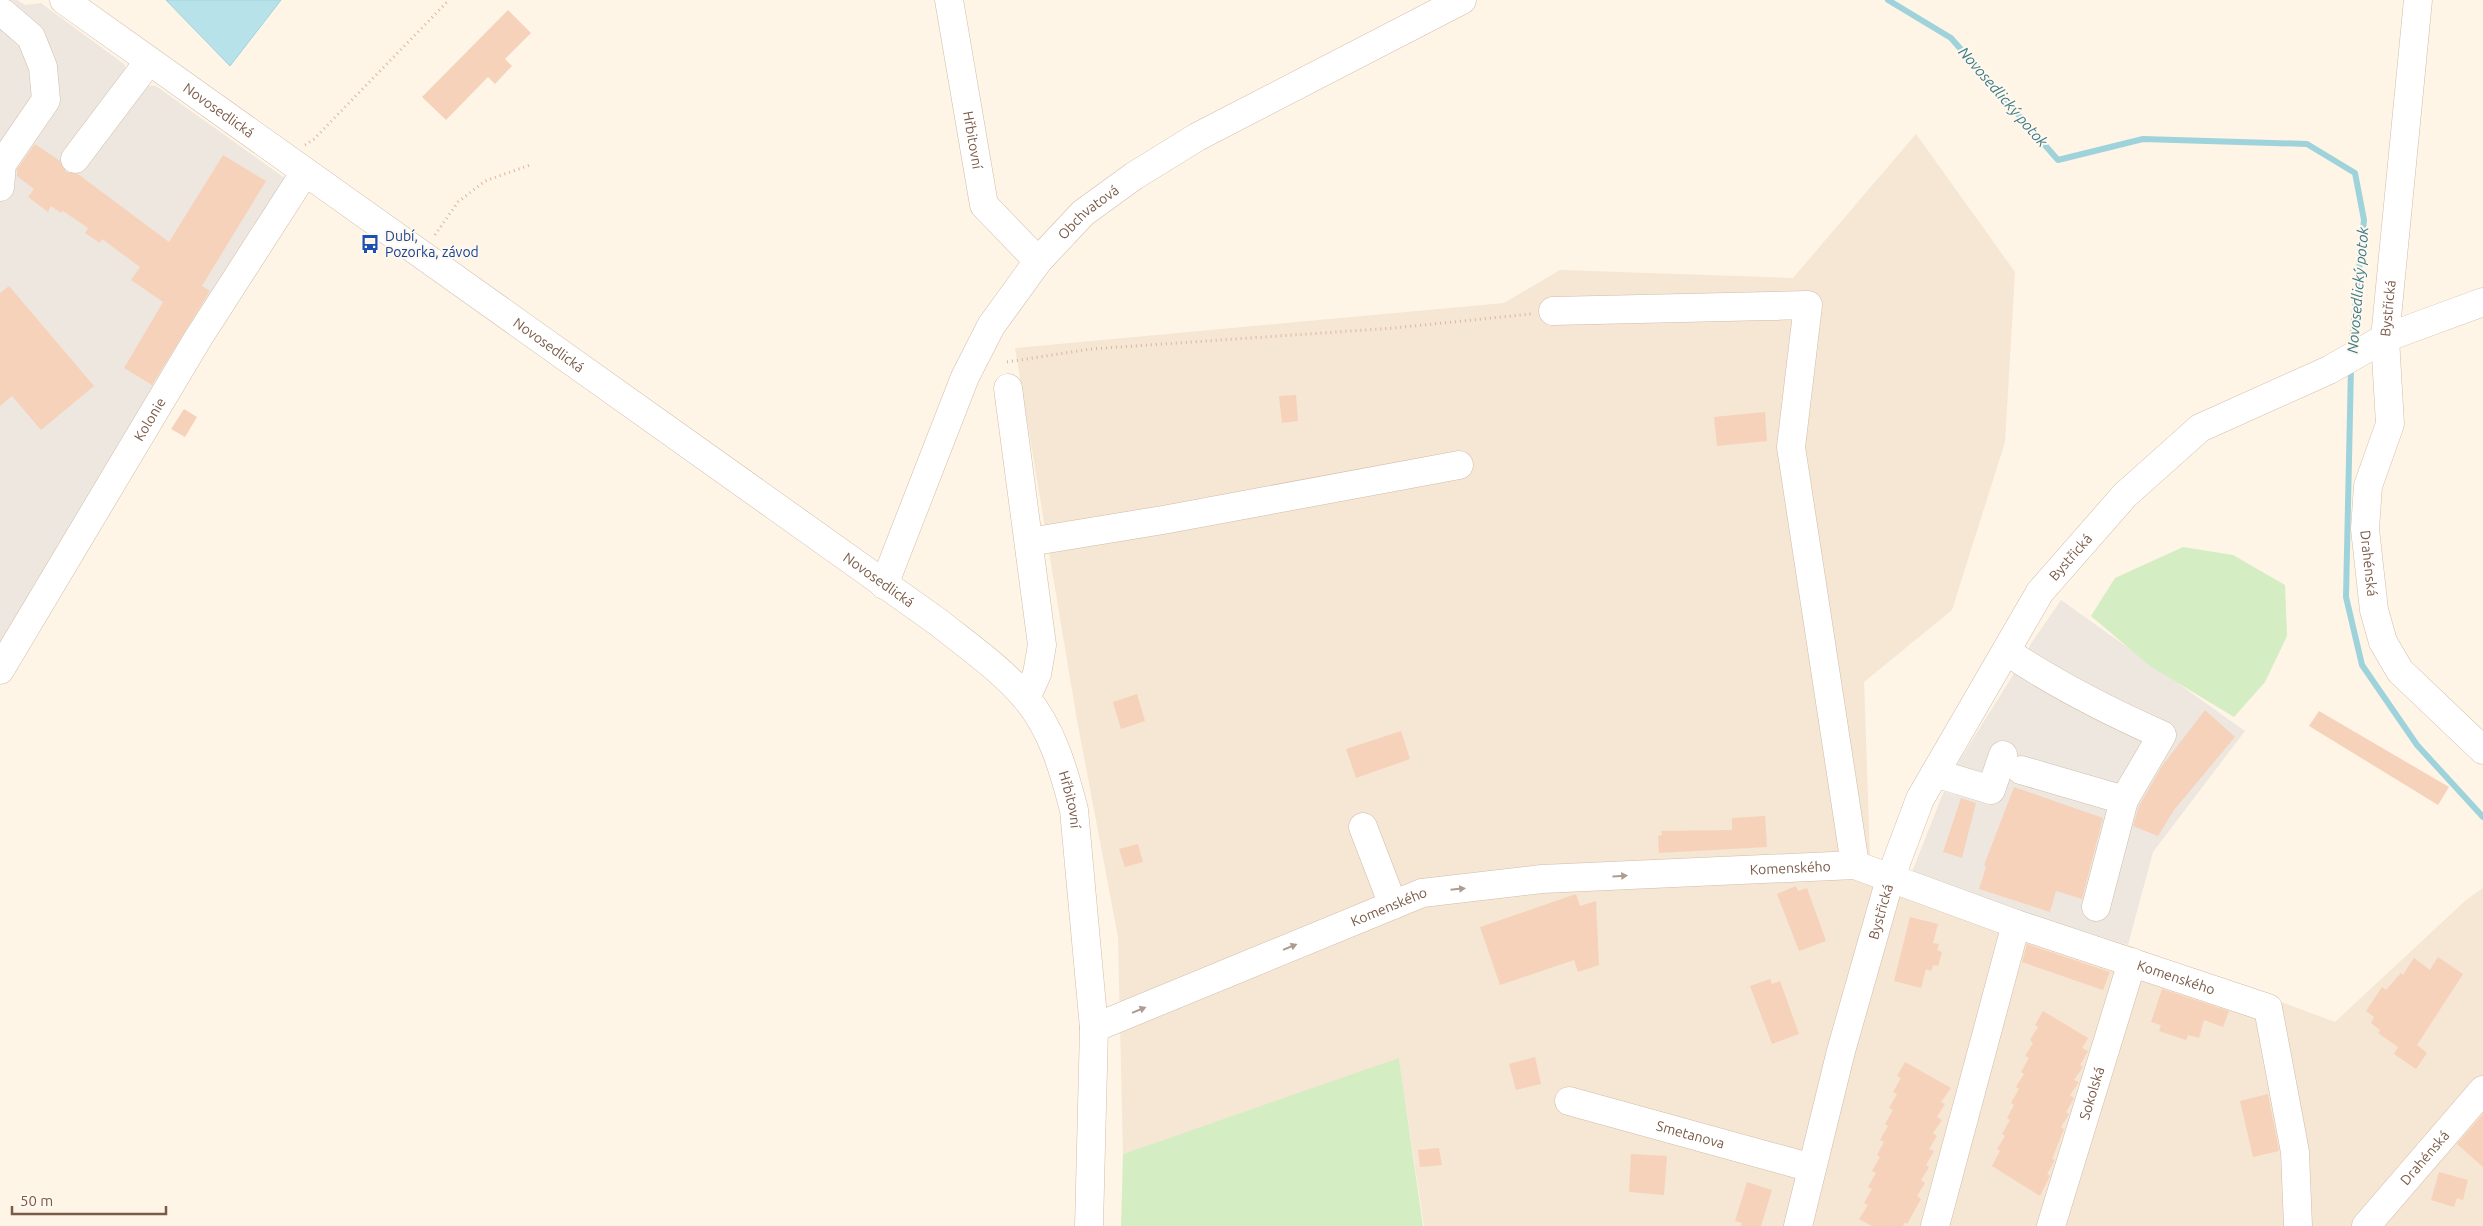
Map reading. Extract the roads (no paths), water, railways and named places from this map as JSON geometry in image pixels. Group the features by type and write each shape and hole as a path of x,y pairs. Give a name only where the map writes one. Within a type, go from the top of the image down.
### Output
{"street":[{"name":"Novosedlická","path":"64,0 884,585 989,662 1026,698"},
{"name":"Hřbitovní","path":"950,0 984,205 1038,261"},
{"name":"Obchvatová","path":"884,585 965,376 991,326 1038,261 1083,213 1134,176 1197,137 1462,0"},
{"name":"Bystřická","path":"1798,1226 1841,1051 1890,879 1920,798 2040,592 2125,495 2200,428 2364,350 2391,296 2418,0"},
{"path":"0,187 2,164 46,100 43,67 32,37 5,9"},
{"path":"75,159 150,61"},
{"name":"Kolonie","path":"0,670 197,340 295,165"},
{"path":"2364,350 2483,302"},
{"path":"1553,311 1808,305 1791,447 1855,865"},
{"name":"Drahénská","path":"2364,350 2390,424 2368,486 2365,529 2374,610 2383,642 2400,671 2483,750"},
{"path":"1007,375 1042,645 1037,674 1026,698"},
{"path":"1029,542 1163,520 1460,465"},
{"path":"2006,651 2029,666 2112,712 2162,735 2124,800 2096,907"},
{"name":"Hřbitovní","path":"1026,698 1048,732 1066,775 1074,810 1094,1028 1089,1226"},
{"path":"1934,773 1991,790 2012,762 2124,800"},
{"path":"1363,827 1393,905"},
{"name":"Komenského","path":"1094,1028 1422,893 1542,879 1855,865 2016,924 2268,1008 2295,1152 2298,1226"},
{"path":"1936,1226 2016,924"},
{"name":"Sokolská","path":"2051,1226 2132,962"},
{"name":"Drahénská","path":"2366,1226 2483,1090"},
{"name":"Smetanova","path":"1569,1101 1812,1168"}],"water":[{"path":"166,0 281,0 230,66"}],"waterway":[{"name":"Novosedlický potok","path":"1888,0 1951,38 2058,160 2143,139 2307,144 2355,173 2364,220 2351,349"},
{"name":"Novosedlický potok","path":"2351,367 2346,597 2362,665 2417,745 2483,817"}],"place":[{"name":"Dubí, Pozorka, závod","path":"370,244"}]}
